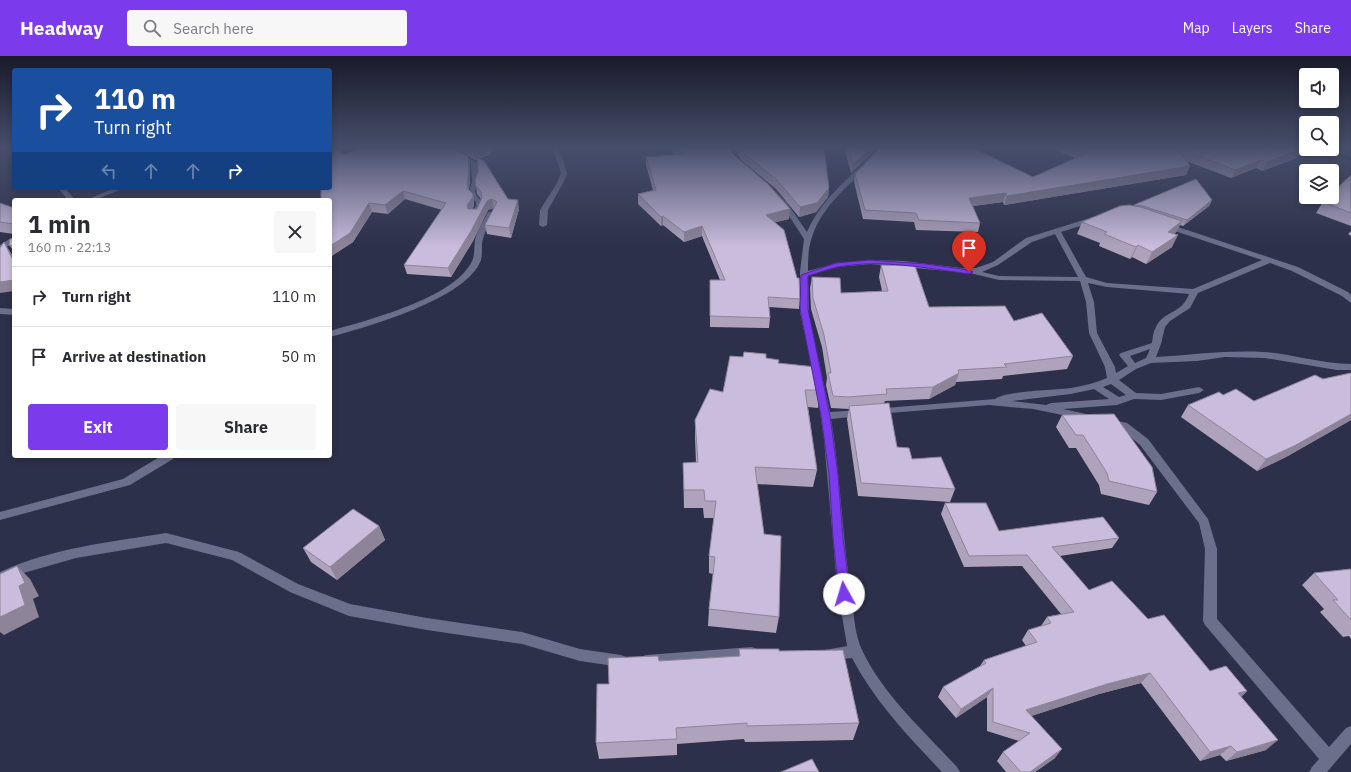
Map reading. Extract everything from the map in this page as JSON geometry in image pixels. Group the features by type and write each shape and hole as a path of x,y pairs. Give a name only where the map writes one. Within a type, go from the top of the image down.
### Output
{"street":[{"path":"474,215 479,206 479,202 473,196 472,190 475,180"},
{"path":"543,225 544,210 561,180"},
{"path":"760,180 778,195 807,238"},
{"path":"850,180 825,207 807,238 804,275 804,309 826,416 834,475 838,538 844,594 855,652 876,687 952,772"},
{"path":"63,190 70,198"},
{"path":"94,198 116,190"},
{"path":"332,333 405,311 449,289 466,277 477,260 479,239 493,211"},
{"path":"969,272 992,266 1019,245 1029,240 1106,215"},
{"path":"1160,223 1270,260 1315,278 1349,295"},
{"path":"1056,230 1083,279 1090,302 1093,333 1110,367 1112,380 1134,396"},
{"path":"0,248 12,241"},
{"path":"804,275 836,265 870,262 926,266 999,278 1083,279 1107,285 1194,292 1270,260"},
{"path":"1150,360 1157,344 1160,325 1170,316 1183,311 1190,304 1194,292"},
{"path":"0,311 12,312"},
{"path":"1132,367 1124,355 1157,344"},
{"path":"826,416 989,402 1016,396 1097,387 1112,380 1132,367 1150,360 1197,358 1225,354 1265,355 1303,360 1337,367 1351,367"},
{"path":"1097,387 1117,401"},
{"path":"1033,406 1116,403 1117,401 1134,396 1161,397 1199,390"},
{"path":"989,402 1033,406 1123,425 1144,442 1204,522 1211,549 1210,621 1329,759"},
{"path":"0,516 126,482 166,458"},
{"path":"0,578 17,570 76,553 166,538 235,556 294,588 349,610 427,624 522,638 580,655 624,662 763,652"},
{"path":"815,654 855,652"},
{"path":"1317,772 1351,733"}],"building":[{"path":"332,180 468,180 468,189 473,194 473,197 467,205 468,209 477,209 482,197 481,192 476,186 475,180 496,180 508,199 518,200 509,228 485,225 497,202 492,199 487,201 471,231 448,268 404,265 446,203 403,191 385,205 369,203 350,233 332,245 332,198 321,198 321,190 332,190"},
{"path":"653,180 764,180 790,209 766,215 784,230 797,278 799,278 800,299 768,297 770,318 710,316 710,280 725,280 702,226 684,232 663,216 661,217 638,194 656,190"},
{"path":"777,180 828,180 829,188 817,203 800,207"},
{"path":"857,180 1102,180 1007,196 1006,193 969,198 980,223 919,220 916,213 865,210"},
{"path":"1193,180 1197,180 1212,200 1187,220 1143,206 1134,205"},
{"path":"1345,180 1351,180 1351,213 1328,204 1339,204 1339,186"},
{"path":"0,203 12,207 12,224 0,222"},
{"path":"1129,205 1141,207 1182,221 1168,232 1178,235 1152,252 1138,245 1136,247 1104,234 1107,232 1082,222 1120,206"},
{"path":"10,239 12,239 12,246 9,245"},
{"path":"4,242 12,258 12,280 0,282 0,248"},
{"path":"881,265 915,266 929,307 1005,306 1014,321 1042,313 1073,356 1004,364 1007,367 958,370 959,373 933,387 886,389 887,394 848,397 833,396 828,373 831,373 824,335 813,298 812,277 840,278 841,293 888,291"},
{"path":"744,352 766,354 766,358 779,360 778,363 816,367 821,390 805,390 817,470 755,467 764,534 781,536 779,617 709,609 715,557 709,556 716,501 705,501 704,490 684,490 683,463 698,462 695,420 710,389 723,392 730,356 743,357"},
{"path":"1351,373 1351,414 1296,445 1266,459 1188,405 1219,392 1223,395 1236,389 1254,401 1315,375 1323,379"},
{"path":"889,403 897,447 909,448 912,459 941,457 955,489 861,483 849,406"},
{"path":"1114,414 1152,467 1157,492 1109,481 1107,473 1083,435 1076,435 1062,415"},
{"path":"945,503 986,503 999,531 1103,517 1119,538 1052,547 1089,590 1112,581 1148,619 1164,615 1210,671 1226,666 1247,691 1238,693 1278,740 1237,752 1231,746 1210,752 1150,673 1107,684 1026,710 1062,749 1030,772 1021,772 1003,752 1030,733 993,722 993,688 961,709 943,687 986,663 984,660 1037,642 1028,630 1051,623 1047,617 1074,612 1027,555 969,556"},
{"path":"353,509 379,526 330,567 303,548"},
{"path":"17,566 25,583 19,586 25,605 0,617 0,574"},
{"path":"1351,569 1351,620 1333,600 1338,600 1314,573"},
{"path":"739,649 779,649 779,651 843,650 859,723 747,726 747,723 676,728 677,739 596,743 597,684 609,684 608,658 658,656 659,661 740,656"},
{"path":"812,759 819,772 781,772"}],"route":[{"path":"844,594 838,538 834,475 826,416 804,309 804,275 836,265 870,262 926,266 969,272"}]}
